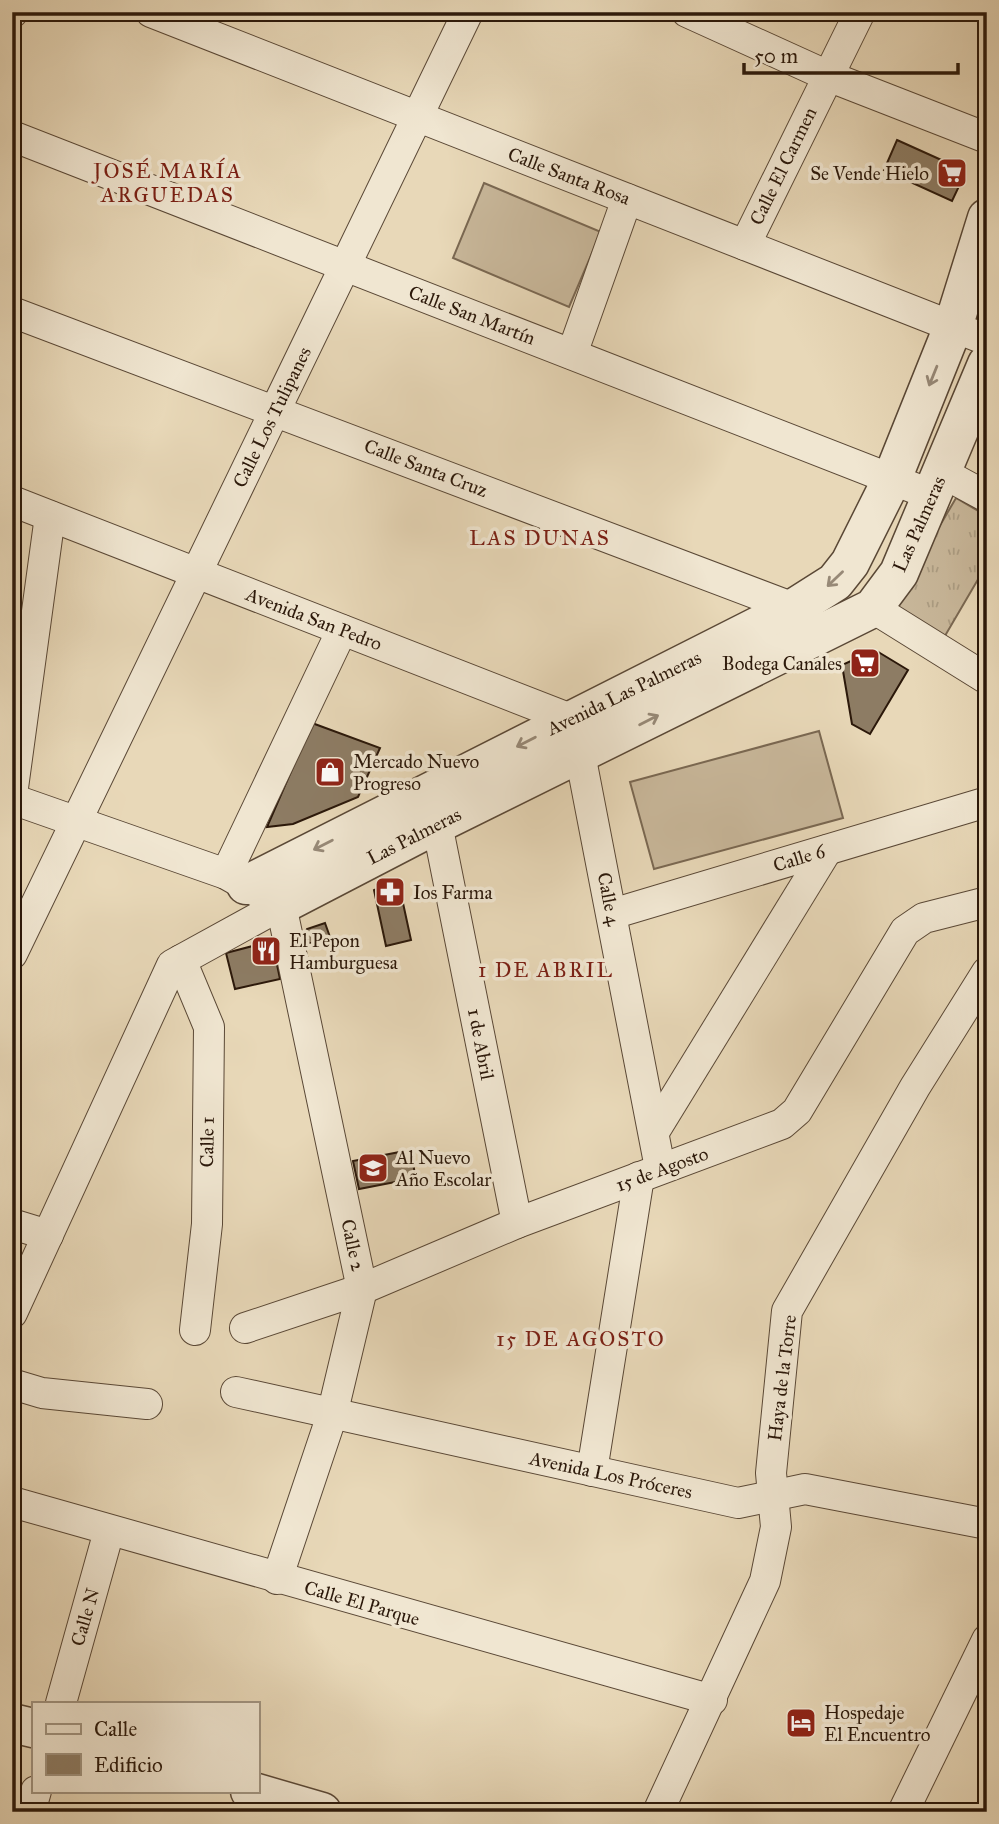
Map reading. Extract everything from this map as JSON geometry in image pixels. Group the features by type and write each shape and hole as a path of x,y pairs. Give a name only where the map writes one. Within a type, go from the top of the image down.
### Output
{"street":[{"name":"Calle Santa Rosa","path":"151,12 970,334"},
{"name":"Calle Los Tulipanes","path":"12,954 468,12"},
{"path":"687,12 828,76 987,138"},
{"name":"Calle El Carmen","path":"745,245 860,12"},
{"name":"Calle San Martín","path":"12,136 892,479 937,483 987,497"},
{"path":"572,354 626,199"},
{"name":"Avenida Las Palmeras","path":"236,880 576,736 835,582 850,563 970,334 987,218"},
{"name":"Calle Santa Cruz","path":"12,312 839,625"},
{"name":"Las Palmeras","path":"12,1313 172,965 437,824 576,736 616,736 873,608 900,573 987,364"},
{"name":"Avenida San Pedro","path":"12,501 342,630 576,736"},
{"path":"50,516 12,797 236,880 282,905"},
{"path":"873,608 987,679"},
{"path":"236,880 342,630"},
{"name":"Calle 4","path":"576,736 654,1132 650,1173 592,1471"},
{"name":"Calle 6","path":"612,914 987,803"},
{"name":"1 de Abril","path":"437,824 517,1223"},
{"path":"654,1132 827,850"},
{"name":"15 de Agosto","path":"245,1328 362,1289 517,1223 782,1124 797,1111 905,931 924,918 987,902"},
{"name":"Calle 2","path":"277,1579 332,1415 362,1289 282,905"},
{"name":"Calle 1","path":"181,960 209,1027 206,1224 195,1330"},
{"name":"Haya de la Torre","path":"657,1812 712,1700 765,1581 776,1527 771,1473 788,1311 915,1087 987,972"},
{"path":"12,1224 48,1235"},
{"path":"12,1384 42,1393 147,1404"},
{"name":"Avenida Los Próceres","path":"236,1392 738,1503 805,1489 987,1524"},
{"name":"Calle El Parque","path":"12,1502 712,1700"},
{"name":"Calle N","path":"61,1702 110,1531"},
{"path":"902,1812 987,1640"},
{"path":"12,1723 32,1728"},
{"path":"30,1812 36,1792"},
{"path":"253,1792 322,1812"}],"green space":[{"path":"484,183 601,232 569,307 453,258"},
{"path":"956,498 987,516 987,564 942,641 890,611"},
{"path":"819,731 843,818 654,869 630,782"}],"building":[{"path":"897,140 957,167 961,182 952,201 884,170"},
{"path":"875,650 908,670 870,734 852,724 842,665"},
{"name":"Mercado Nuevo Progreso","path":"312,723 380,748 358,797 293,824 267,827"},
{"path":"398,880 411,940 386,946 374,890"},
{"path":"325,923 330,937 305,945 303,938 307,929"},
{"path":"264,943 274,950 280,979 235,989 226,953"},
{"path":"410,1150 416,1178 359,1189 353,1161"}],"place":[{"name":"Se Vende Hielo","path":"952,173"},
{"name":"Bodega Canales","path":"865,663"},
{"name":"Mercado Nuevo Progreso","path":"330,772"},
{"name":"Ios Farma","path":"390,892"},
{"name":"El Pepon Hamburguesa","path":"266,951"},
{"name":"Al Nuevo Año Escolar","path":"373,1168"},
{"name":"Hospedaje El Encuentro","path":"801,1723"}],"district":[{"name":"JOSÉ MARÍA ARGUEDAS","path":"168,183"},
{"name":"LAS DUNAS","path":"540,538"},
{"name":"1 DE ABRIL","path":"546,970"},
{"name":"15 DE AGOSTO","path":"581,1339"}]}
